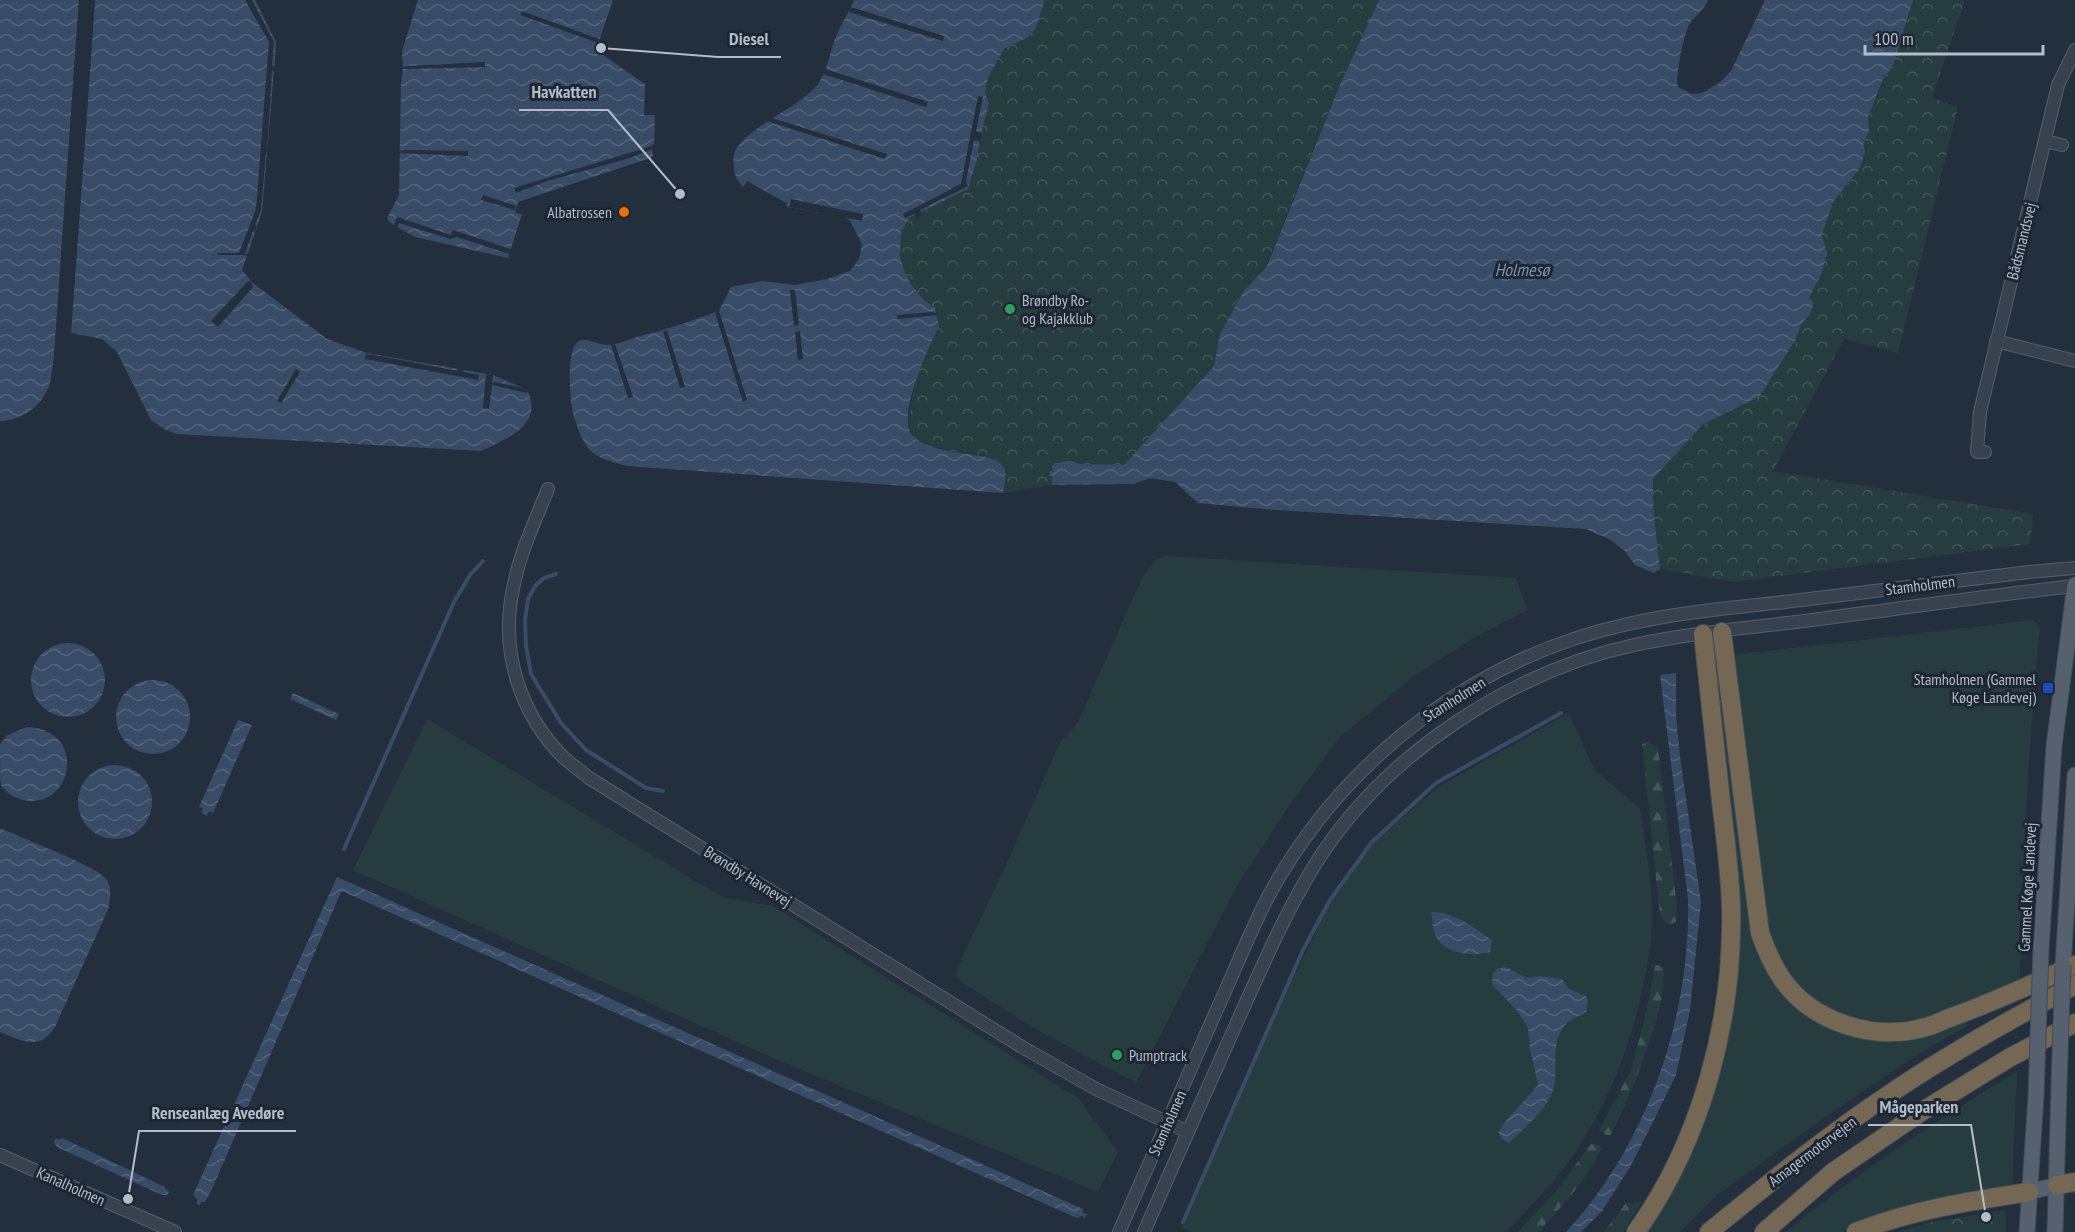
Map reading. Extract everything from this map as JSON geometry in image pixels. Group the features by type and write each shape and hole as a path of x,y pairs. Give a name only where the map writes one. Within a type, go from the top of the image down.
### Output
{"highway":[{"path":"1722,632 1760,933 1770,958 1784,981 1802,1000 1824,1015 1848,1026 1874,1031 1900,1032 1926,1027 1978,1008 2075,965"},
{"path":"1636,1232 1666,1183 1687,1140 1717,1048 1725,1001 1730,953 1731,905 1703,634"},
{"name":"Amagermotorvejen","path":"1709,1232 1782,1172 1893,1091 1986,1033 2075,985"},
{"name":"Amagermotorvejen","path":"1764,1232 1833,1172 1921,1112 2008,1058 2075,1023"},
{"path":"1856,1232 1922,1210 2029,1192"}],"main road":[{"name":"Gammel Køge Landevej","path":"2027,1232 2054,746 2075,586"},
{"path":"2055,1232 2066,1183 2059,1084 2065,929 2075,775"},
{"path":"2029,1192 2066,1183"}],"street":[{"name":"Bådsmandsvej","path":"1984,452 1977,452 1980,412 1996,341 2058,85 2075,50"},
{"path":"2045,141 2062,146"},
{"path":"1996,341 2075,361"},
{"name":"Brøndby Havnevej","path":"548,489 525,548 513,587 508,618 509,649 516,680 528,709 544,735 565,758 590,778 1022,1047 1096,1089 1188,1132"},
{"name":"Stamholmen","path":"1119,1232 1269,897 1302,843 1334,802 1368,764 1441,704 1509,666 1556,645 1608,629 1666,616 2075,568"},
{"name":"Stamholmen","path":"1144,1232 1287,912 1318,860 1350,818 1383,783 1418,751 1456,722 1516,687 1562,667 1634,645 2075,586"},
{"path":"1710,611 1722,632"},
{"path":"1703,634 1710,611"},
{"name":"Kanalholmen","path":"0,1155 175,1232"}],"green space":[{"path":"1045,0 1379,0 1339,87 1266,266 1243,292 1220,334 1214,366 1124,466 1079,464 1074,461 1053,471 1052,485 1003,493 1005,472 997,461 977,454 923,443 914,437 909,428 909,416 918,374 939,327 935,308 923,299 905,273 900,257 901,232 909,218 968,189 978,156 979,142 989,103 985,93 988,78 1004,49 1028,37 1035,30"},
{"path":"1913,0 1965,0 1932,98 1958,107 1898,353 1844,339 1773,471 2033,514 2030,544 1734,582 1660,569 1653,479 1703,424 1759,396 1796,339 1801,325 1810,314 1809,298 1822,273 1827,253 1822,235 1833,202 1860,168 1865,152 1863,142 1869,132 1868,117 1883,79 1893,66"},
{"path":"1167,556 1516,578 1527,610 1472,639 1413,677 1340,737 1286,810 1234,891 1136,1083 1030,1026 960,981 955,973 1060,742 1077,724 1143,576 1156,559"},
{"path":"2033,620 2040,627 2027,803 2020,980 1950,1009 1926,1017 1896,1022 1863,1019 1831,1010 1817,1003 1792,980 1781,963 1765,927 1733,655"},
{"path":"1716,656 1750,927 1765,967 1853,1035 1966,1020 1967,1026 1920,1053 1835,1110 1717,1195 1680,1232 1644,1232 1688,1156 1709,1108 1723,1062 1733,1013 1739,957 1739,910 1712,657"},
{"path":"1567,714 1570,716 1594,769 1640,809 1650,879 1652,922 1651,944 1639,1006 1616,1077 1594,1121 1567,1164 1506,1232 1192,1232 1182,1228 1287,991 1330,903 1376,840 1440,786"},
{"path":"427,719 722,897 773,906 1078,1098 1118,1152 1098,1192 775,1059 353,870"},
{"path":"1648,742 1658,747 1677,907 1676,922 1667,925 1660,915 1642,744"},
{"path":"1655,966 1663,968 1663,984 1654,1028 1637,1077 1618,1120 1611,1135 1606,1135 1599,1131 1631,1070"},
{"path":"2017,1071 2012,1187 1867,1221 1842,1232 1786,1232 1870,1167"},
{"path":"1591,1144 1599,1145 1601,1149 1573,1193 1539,1232 1518,1232 1557,1190"},
{"path":"1642,1201 1623,1232 1604,1232 1626,1203"},
{"path":"2006,1210 2006,1232 1900,1232 1926,1223"}],"water":[{"path":"0,0 79,0 51,379 46,393 30,411 16,418 0,421"},
{"path":"95,0 255,0 276,42 262,212 242,270 253,283 327,339 367,353 493,375 527,390 531,402 531,413 527,422 511,436 481,451 177,434 151,420 117,352 102,339 71,333"},
{"path":"418,0 613,0 596,50 645,84 644,115 655,115 653,157 518,202 515,213 522,214 508,258 415,237 389,222 387,218 399,195 402,51"},
{"path":"854,0 1045,0 1035,30 1028,37 1004,49 988,78 985,93 989,103 979,142 978,156 968,189 909,218 901,232 900,257 905,273 923,299 935,308 939,327 916,381 908,413 908,426 917,440 931,446 996,460 1003,466 1005,472 1003,493 627,466 597,456 586,446 572,411 570,365 575,346 579,341 586,340 606,345 620,343 719,311 731,287 762,281 795,285 827,279 850,271 859,259 862,244 850,221 844,217 797,209 762,199 748,191 738,181 734,168 734,153 746,137 797,103 819,83 838,32"},
{"name":"Holmesø","path":"1379,0 1708,0 1690,23 1681,55 1678,87 1691,94 1702,93 1719,83 1731,71 1765,0 1913,0 1893,66 1883,79 1868,117 1869,132 1863,142 1865,152 1860,168 1833,202 1822,235 1827,253 1822,273 1809,298 1814,303 1810,314 1801,325 1796,339 1759,397 1703,424 1653,479 1660,569 1654,573 1635,565 1624,550 1609,539 1586,529 1198,503 1175,482 1150,478 1134,484 1052,485 1050,471 1066,461 1079,464 1124,465 1214,366 1220,334 1243,292 1267,266 1339,87"},
{"path":"68,643 82,646 94,654 102,666 105,680 102,694 94,706 82,714 68,717 54,714 42,706 34,694 31,680 34,666 42,654 54,646"},
{"path":"1676,673 1676,715 1680,757 1701,902 1690,1010 1676,1075 1630,1167 1602,1211 1581,1232 1566,1232 1595,1198 1620,1160 1641,1120 1672,1033 1682,989 1687,944 1688,899 1660,675"},
{"path":"153,680 167,683 179,691 187,703 190,717 187,731 179,743 167,751 153,754 139,751 127,743 119,731 116,717 119,703 127,691 139,683"},
{"path":"293,693 339,714 336,720 290,699"},
{"path":"238,720 252,725 213,813 209,811 207,816 201,813 203,808 199,807"},
{"path":"27,727 47,732 60,742 66,755 67,770 62,784 52,795 38,801 12,796 1,785 0,744 8,735"},
{"path":"115,765 129,768 141,776 149,788 152,802 149,816 141,828 129,836 115,839 101,836 89,828 81,816 78,802 81,788 89,776 101,768"},
{"path":"0,828 100,873 108,882 110,889 109,907 55,1027 39,1041 22,1040 0,1032"},
{"path":"337,877 1083,1209 1082,1213 1087,1214 1085,1218 1081,1216 1077,1218 344,892 341,892 212,1189 205,1202 201,1202 200,1205 196,1203 198,1200 193,1195"},
{"path":"1431,912 1455,917 1478,930 1492,940 1490,952 1460,953 1440,943 1433,928"},
{"path":"1506,967 1527,978 1539,976 1562,979 1569,989 1586,996 1588,1001 1586,1012 1567,1023 1559,1036 1555,1054 1555,1080 1550,1097 1537,1116 1509,1143 1503,1140 1498,1133 1538,1085 1528,1028 1518,1012 1492,984 1493,974 1497,969"},
{"path":"56,1138 59,1140 62,1138 165,1187 169,1192 167,1195 162,1195 57,1147 54,1142"}],"pier":[{"path":"79,0 82,0 57,353 54,357"},
{"path":"92,0 95,0 69,336"},
{"path":"245,0 252,0 274,42 272,65 275,66 272,71 261,210 255,225 257,226 245,253 250,255 249,257 217,255 218,253 239,253 256,209 269,42"},
{"path":"851,7 944,36 943,41 849,12"},
{"path":"522,11 599,39 598,43 520,15"},
{"path":"485,62 485,67 403,69 408,66"},
{"path":"825,69 928,102 926,107 823,74"},
{"path":"978,96 983,97 976,131 982,133 980,141 974,140 966,181 968,186 920,210 922,215 916,218 914,214 905,218 903,214 961,184"},
{"path":"772,118 887,154 885,159 767,121"},
{"path":"652,146 653,149 627,159 547,181 516,193 514,188"},
{"path":"406,150 468,151 468,156 399,153"},
{"path":"747,181 788,204 784,210 763,203 742,189"},
{"path":"483,195 516,206 515,210 481,200"},
{"path":"791,199 863,214 862,221 789,207"},
{"path":"397,217 451,235 453,230 511,249 509,254 457,237 450,239 399,223 396,230 393,228"},
{"path":"251,281 253,287 218,327 211,321 247,282"},
{"path":"790,290 795,290 799,325 794,326"},
{"path":"719,311 747,400 743,402 715,313"},
{"path":"932,312 937,315 897,319 897,315"},
{"path":"667,330 685,387 680,388 663,331"},
{"path":"800,331 803,359 798,360 795,332"},
{"path":"615,344 633,397 628,398 611,345"},
{"path":"373,351 375,355 457,371 458,366 463,367 463,372 479,375 478,380 365,359 366,354 372,355"},
{"path":"296,369 300,372 281,403 277,401"},
{"path":"486,374 493,375 492,383 528,389 527,393 492,385 489,409 483,408"}],"waterway":[{"path":"344,849 454,602 470,575 483,561"},
{"path":"556,574 544,578 535,586 528,599 525,620 526,646 531,674 561,723 586,750 646,788 663,791"},
{"path":"1183,1222 1303,950 1330,900 1372,842 1436,783 1561,713"}],"place":[{"name":"Diesel","path":"601,48"},
{"name":"Havkatten","path":"680,194"},
{"name":"Albatrossen","path":"624,212"},
{"name":"Brøndby Ro- og Kajakklub","path":"1010,309"},
{"name":"Stamholmen (Gammel Køge Landevej)","path":"2048,688"},
{"name":"Pumptrack","path":"1117,1055"},
{"name":"Renseanlæg Avedøre","path":"128,1199"},
{"name":"Mågeparken","path":"1986,1217"}]}
